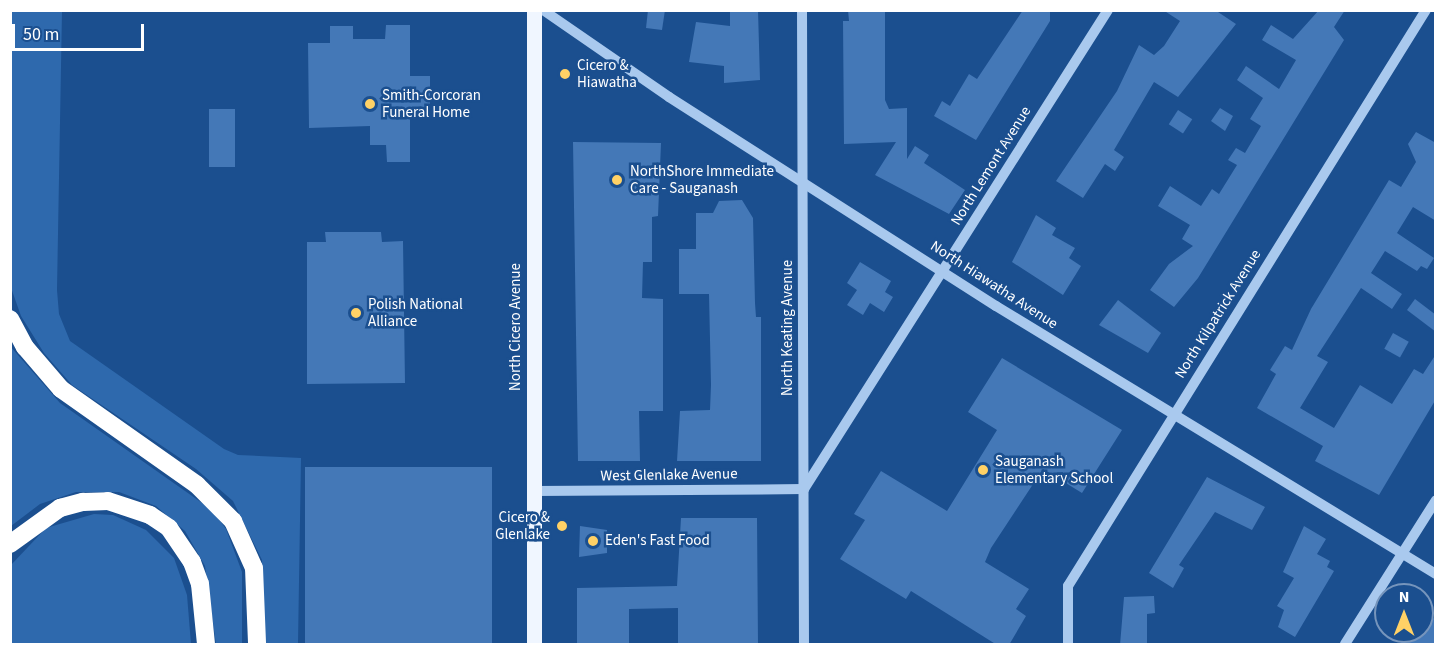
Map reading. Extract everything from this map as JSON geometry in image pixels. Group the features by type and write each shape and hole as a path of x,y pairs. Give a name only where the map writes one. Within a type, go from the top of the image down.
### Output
{"highway":[{"path":"10,319 25,347 61,389 198,485 233,521 254,568 257,645"},
{"path":"10,544 60,508 83,502 108,501 150,515 169,528 192,562 200,584 206,645"}],"main road":[{"name":"North Cicero Avenue","path":"534,10 534,645"}],"street":[{"name":"North Hiawatha Avenue","path":"543,10 669,97 943,270 1436,574"},
{"name":"North Keating Avenue","path":"802,10 804,645"},
{"name":"North Lemont Avenue","path":"804,489 1108,10"},
{"name":"North Kilpatrick Avenue","path":"1068,645 1068,586 1173,413 1426,10"},
{"name":"West Glenlake Avenue","path":"534,491 804,489"},
{"path":"1345,645 1436,500"}],"shaded area":[{"path":"10,11 62,11 57,290 59,314 70,341 224,449 238,455 301,458 298,644 264,644 262,560 233,501 196,469 72,385 44,353 21,316 10,285"},
{"path":"10,346 60,403 212,510 226,529 242,572 242,644 216,644 205,566 185,531 156,506 119,492 76,492 40,504 11,526"},
{"path":"94,514 113,515 146,530 174,558 187,595 191,644 11,644 11,565 46,528"}],"building":[{"path":"648,10 665,10 662,30 646,28"},
{"path":"730,10 758,10 760,80 724,83 724,66 689,62 696,22 730,26"},
{"path":"848,10 885,10 885,100 889,109 907,108 907,159 915,146 929,155 924,163 965,190 949,214 875,175 896,142 844,144 843,21 849,21"},
{"path":"1023,10 1050,10 1050,21 976,140 934,116 942,101 950,106 969,74 977,79"},
{"path":"1163,10 1215,10 1236,24 1178,97 1154,82 1114,150 1124,157 1115,171 1105,164 1083,198 1056,181 1117,91 1139,45 1154,55 1164,46 1180,21"},
{"path":"1319,10 1345,10 1334,27 1344,40 1198,278 1174,307 1150,290 1169,264 1193,246 1182,239 1190,225 1158,206 1170,186 1201,206 1212,189 1219,194 1237,165 1228,160 1236,148 1245,153 1261,126 1250,119 1263,98 1237,80 1246,66 1279,89 1296,60 1262,40 1271,25 1293,39"},
{"name":"Smith-Corcoran Funeral Home","path":"386,25 410,25 410,76 430,76 430,117 410,117 410,162 387,162 386,145 370,145 370,126 309,128 308,43 330,43 330,26 353,26 353,39 385,39"},
{"path":"1220,108 1233,116 1225,131 1211,121"},
{"path":"209,109 235,109 235,167 209,167"},
{"path":"1178,110 1192,119 1183,134 1169,124"},
{"path":"1416,132 1436,143 1436,221 1413,207 1397,233 1434,258 1427,269 1421,266 1417,271 1385,251 1371,273 1402,294 1392,309 1361,288 1317,356 1328,362 1300,408 1334,428 1360,385 1392,404 1414,369 1423,374 1436,354 1436,399 1379,495 1315,461 1323,446 1257,408 1276,374 1270,370 1285,346 1292,350 1311,309 1389,180 1401,187 1416,162 1408,144"},
{"path":"573,142 661,143 658,216 652,217 652,262 643,262 642,298 663,299 663,411 639,411 640,461 578,461"},
{"path":"742,200 753,218 756,317 761,317 761,461 677,461 680,411 710,410 711,385 709,294 679,294 679,249 696,249 696,213 713,213 719,201"},
{"path":"1036,215 1056,228 1052,235 1075,248 1069,258 1081,266 1063,295 1012,262"},
{"name":"Polish National Alliance","path":"325,232 381,232 382,242 403,241 405,383 307,384 307,242 326,242"},
{"path":"860,262 891,281 885,292 893,297 884,312 870,303 863,315 847,305 857,290 847,283"},
{"path":"1415,299 1436,315 1436,332 1407,310"},
{"path":"1118,300 1161,333 1148,353 1099,325"},
{"path":"1393,333 1409,342 1400,357 1384,349"},
{"name":"Sauganash Elementary School","path":"1002,358 1122,430 1082,493 1043,469 991,548 985,562 1029,589 1016,609 1026,616 1009,645 997,645 911,591 906,599 840,559 865,520 854,514 881,471 947,511 997,430 968,412"},
{"path":"305,467 492,467 492,644 305,644"},
{"path":"1207,477 1265,507 1252,530 1215,512 1179,565 1184,568 1173,588 1149,573"},
{"path":"681,518 757,518 758,645 678,645 678,608 629,609 629,645 577,645 577,588 677,586"},
{"name":"Eden's Fast Food","path":"580,526 607,530 607,553 579,557"},
{"path":"1304,526 1326,539 1317,554 1330,561 1327,567 1334,571 1295,637 1278,627 1284,610 1277,606 1294,578 1283,572"},
{"path":"1154,596 1155,613 1147,614 1147,645 1120,645 1124,597"},
{"path":"1434,619 1436,620 1436,645 1399,645 1400,643 1434,643"}],"place":[{"name":"Cicero & Hiawatha","path":"565,74"},
{"name":"Smith-Corcoran Funeral Home","path":"370,104"},
{"name":"NorthShore Immediate Care - Sauganash","path":"617,180"},
{"name":"Polish National Alliance","path":"356,313"},
{"name":"Sauganash Elementary School","path":"983,470"},
{"name":"Cicero & Glenlake","path":"562,526"},
{"name":"Eden's Fast Food","path":"593,541"}]}
